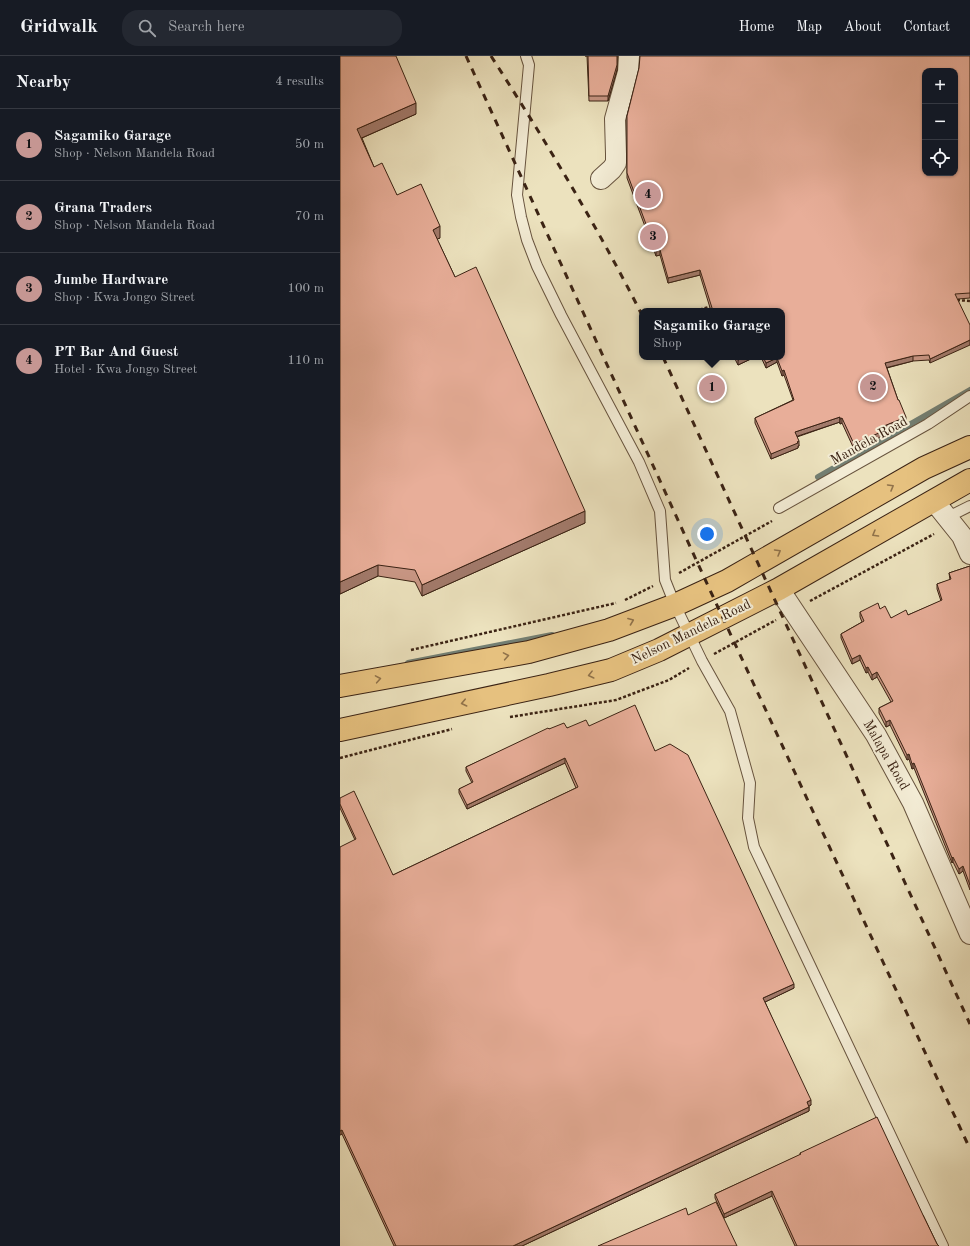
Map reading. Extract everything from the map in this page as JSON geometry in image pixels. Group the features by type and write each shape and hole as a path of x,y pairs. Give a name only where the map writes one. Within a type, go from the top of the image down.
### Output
{"main road":[{"path":"340,686 529,652 609,630 675,605 727,581 924,468 970,447"},
{"name":"Nelson Mandela Road","path":"340,730 549,686 611,670 659,650 779,589 970,480"}],"street":[{"path":"601,180 612,170 616,163 615,119 628,72 629,56"},
{"path":"934,501 962,536 970,554"},
{"name":"Malapa Road","path":"779,589 876,735 913,803 970,934"}],"lane":[{"path":"526,56 529,65 518,195 521,217 527,240 537,266 561,315 639,462 660,511 665,580 675,605 702,661 730,711 750,783 748,818 754,847 943,1246"},
{"name":"Mandela Road","path":"779,508 928,424 970,396"},
{"path":"948,517 970,506"}],"path":[{"path":"950,300 970,301"},
{"path":"705,308 715,305"}],"building":[{"path":"340,56 396,56 416,103 357,129 374,167 382,163 397,195 421,184 440,226 433,230 455,277 476,267 585,511 422,585 415,570 378,565 340,582"},
{"path":"588,56 617,56 617,65 608,96 589,96"},
{"path":"640,56 970,56 970,293 955,294 970,325 970,340 930,359 929,355 913,356 885,363 898,400 906,417 879,428 881,432 854,444 842,418 840,419 840,417 795,432 799,441 797,442 798,443 771,454 755,418 794,400 784,370 782,371 778,360 785,360 785,308 712,308 700,270 668,278 660,250 656,251 627,173 627,116 639,68"},
{"path":"764,360 773,360 766,363"},
{"path":"970,566 970,885 963,866 959,869 953,857 952,858 914,763 912,764 909,754 907,755 890,720 886,722 879,708 893,701 877,672 872,675 868,667 866,668 860,655 852,659 841,634 864,621 860,612 878,603 880,609 885,606 891,618 906,610 908,615 942,600 937,584 951,579 949,573"},
{"path":"635,705 655,751 670,744 688,755 794,984 763,998 811,1100 807,1102 809,1107 513,1246 396,1246 342,1130 340,1131 340,847 356,839 340,804 340,798 354,791 393,875 578,787 565,758 467,805 459,789 473,782 466,767 548,728 549,729 564,723 567,728 586,720 589,726"},
{"path":"877,1117 939,1246 797,1246 772,1191 724,1214 715,1194"},
{"path":"716,1202 737,1246 598,1246 686,1208 688,1215"}],"waterway":[{"path":"818,477 970,390"},
{"path":"408,663 552,635"}],"railway":[{"path":"466,56 709,588 970,1149"},
{"path":"491,56 570,184 639,309"},
{"path":"664,360 970,1024"}],"place":[{"name":"PT Bar And Guest","path":"648,195"},
{"name":"Jumbe Hardware","path":"653,237"},
{"name":"Grana Traders","path":"873,387"},
{"name":"Sagamiko Garage","path":"712,388"}]}
